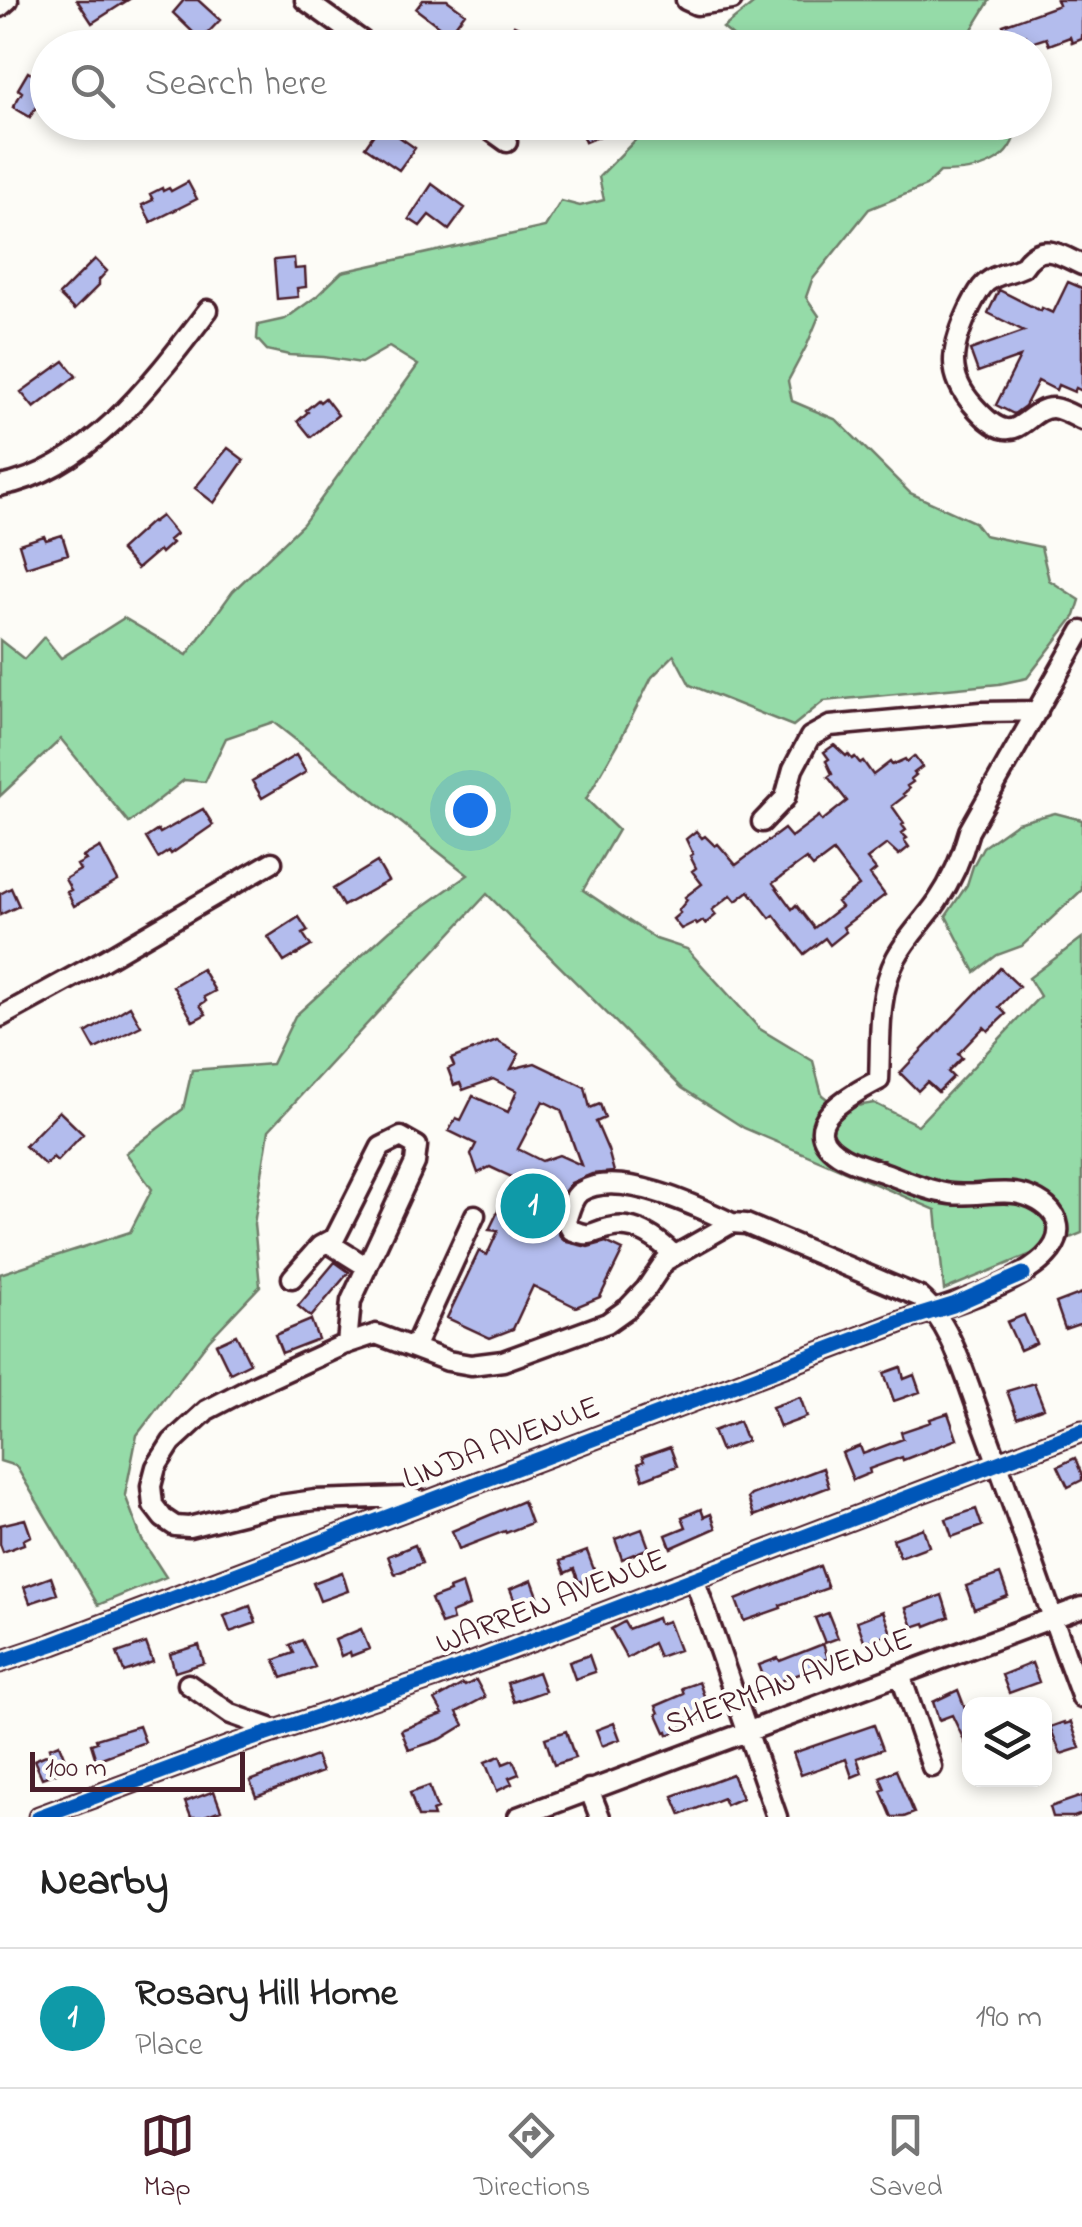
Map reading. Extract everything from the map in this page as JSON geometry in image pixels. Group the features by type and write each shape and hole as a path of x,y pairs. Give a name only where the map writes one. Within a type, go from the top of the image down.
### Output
{"street":[{"path":"0,7 8,0"},
{"path":"305,0 347,30"},
{"path":"686,0 697,5 732,0"},
{"path":"1082,265 1043,251 1030,255 1023,267 997,274 973,302 956,338 954,354 954,372 963,394 994,425 1015,429 1035,413 1053,408 1082,420"},
{"path":"0,486 55,466 104,431 167,363 208,310"},
{"path":"762,822 785,798 793,769 810,737 830,726 980,712 1038,711 1082,631"},
{"name":"LINDA AVENUE","path":"0,1662 953,1305 1023,1274 1042,1261 1053,1248 1058,1224 1054,1213 1042,1204 1006,1192 949,1194 923,1188 846,1159 825,1142 822,1130 826,1117 838,1104 879,1080 882,1014 894,960 950,882 969,831 1038,711"},
{"path":"0,1017 272,862"},
{"path":"292,1278 320,1246 335,1238 381,1147 401,1137 417,1146 414,1164 351,1302 347,1344"},
{"path":"674,1255 658,1239 624,1225 586,1236 571,1230 566,1220 575,1199 580,1192 606,1184 646,1188 746,1224 920,1297 935,1310 998,1463 1082,1698"},
{"path":"414,1348 475,1215"},
{"path":"428,1502 405,1497 315,1500 189,1527 175,1526 163,1518 153,1505 150,1486 156,1467 172,1442 207,1410 253,1386 376,1334 448,1361 471,1365 503,1361 607,1323 646,1289 665,1261 732,1222"},
{"path":"327,1242 367,1267"},
{"name":"WARREN AVENUE","path":"38,1817 230,1746 436,1677 1082,1430"},
{"path":"694,1578 778,1817"},
{"name":"SHERMAN AVENUE","path":"518,1817 1082,1607"},
{"path":"900,1674 932,1766"},
{"path":"188,1684 231,1714 274,1732"},
{"path":"589,1789 600,1817"}],"green space":[{"path":"758,0 990,0 971,30 723,28"},
{"path":"635,140 1013,140 1001,157 991,163 940,172 926,186 869,209 812,280 806,297 819,316 788,381 792,401 837,420 910,493 974,522 984,535 1041,547 1049,580 1080,600 1075,616 1027,678 824,701 793,726 690,685 674,655 652,677 586,799 618,830 583,890 656,939 687,949 760,1029 813,1061 822,1095 840,1109 874,1103 918,1125 1040,996 1029,978 1082,938 1082,1233 944,1290 936,1210 744,1128 682,1088 487,894 269,1130 254,1224 260,1286 209,1340 137,1435 125,1495 142,1540 166,1577 98,1605 16,1466 0,1461 0,1274 130,1232 152,1189 126,1153 183,1109 192,1070 272,1064 295,1016 390,930 468,875 273,722 226,738 205,782 184,780 129,823 61,739 0,796 0,640 24,659 44,637 61,658 124,618 187,655 233,591 303,524 418,365 389,347 361,363 267,350 257,339 258,325 285,319 342,272 545,227 561,201 580,206 604,200 599,177"},
{"path":"1055,813 1082,820 1082,890 1022,946 997,955 975,972 946,916 967,885 983,847 1017,823"}],"building":[{"path":"77,0 128,0 92,23"},
{"path":"184,0 198,0 220,20 210,30 191,30 173,13"},
{"path":"423,0 447,0 465,13 452,30 444,30 416,9"},
{"path":"1057,0 1082,0 1082,39 1072,43 1070,37 1052,44 1052,30 1005,30 1003,25 1059,5"},
{"path":"30,73 30,117 13,107 22,92 18,89"},
{"path":"370,140 404,140 415,148 399,170 365,147"},
{"path":"188,182 197,199 151,222 142,205 153,200 150,194 162,188 171,191"},
{"path":"432,184 465,208 449,230 429,215 420,226 409,219"},
{"path":"294,258 295,269 305,268 306,287 297,288 298,297 277,299 274,260"},
{"path":"95,259 107,271 74,310 59,295"},
{"path":"1068,282 1082,288 1082,391 1058,385 1056,390 1038,381 1025,406 1014,414 996,405 1020,357 978,372 970,350 1024,331 988,313 999,290 1053,313"},
{"path":"64,361 76,376 34,408 21,392"},
{"path":"325,398 338,415 311,437 298,421 306,410"},
{"path":"228,448 244,460 214,503 195,488"},
{"path":"161,516 176,534 169,540 172,543 137,569 120,550"},
{"path":"62,535 68,554 26,567 19,544"},
{"path":"834,745 846,756 863,761 873,775 890,762 907,762 914,756 922,767 914,773 905,796 892,806 904,823 906,830 902,833 909,847 899,855 887,844 867,859 876,870 870,875 885,895 843,927 846,932 830,945 825,938 804,954 774,915 770,918 749,891 736,901 731,895 712,910 716,915 705,924 695,922 681,929 673,919 680,913 685,897 702,884 692,871 696,868 686,839 696,831 715,846 718,844 736,865 784,829 791,837 819,816 822,821 847,801 828,777 832,774 824,752","holes":["833,852 859,886 837,902 841,907 814,928 796,905 792,909 773,883 806,859 813,867"]},
{"path":"296,755 306,772 262,798 252,781"},
{"path":"203,809 213,825 171,854 169,851 158,858 146,838"},
{"path":"100,847 118,881 74,906 65,879 80,870 77,865 86,860 83,857"},
{"path":"377,862 388,881 343,906 333,889"},
{"path":"11,888 19,906 0,915 0,894"},
{"path":"299,917 311,946 284,962 268,937"},
{"path":"1000,968 1019,986 999,1007 1006,1014 988,1031 984,1027 958,1054 962,1058 948,1072 953,1077 938,1092 927,1082 918,1091 900,1073"},
{"path":"202,969 215,991 204,997 206,1001 200,1005 206,1014 193,1021 173,986"},
{"path":"130,1006 141,1026 95,1049 86,1033"},
{"path":"497,1041 519,1054 511,1069 535,1063 585,1087 590,1108 600,1104 605,1118 596,1122 614,1172 592,1174 571,1183 561,1196 554,1223 567,1242 588,1247 606,1242 623,1250 600,1297 576,1307 533,1286 513,1329 490,1338 447,1318 479,1251 487,1255 498,1231 489,1230 514,1178 490,1167 478,1173 471,1154 476,1144 449,1131 456,1118 461,1120 473,1096 508,1112 517,1091 493,1079 463,1090 460,1083 454,1085 448,1069 454,1066 451,1059","holes":["543,1101 561,1110 581,1165 559,1155 542,1161 518,1149"]},
{"path":"59,1111 83,1134 57,1161 53,1157 45,1165 25,1146"},
{"path":"335,1262 349,1272 311,1317 298,1306"},
{"path":"1082,1293 1082,1323 1065,1329 1056,1303"},
{"path":"1024,1315 1036,1343 1020,1350 1007,1322"},
{"path":"311,1320 318,1339 282,1353 275,1335"},
{"path":"236,1335 250,1363 230,1373 216,1344"},
{"path":"901,1367 904,1379 914,1375 920,1392 894,1401 884,1373"},
{"path":"1034,1383 1044,1408 1017,1418 1007,1391"},
{"path":"800,1397 807,1417 780,1427 772,1407"},
{"path":"948,1413 957,1439 869,1469 870,1473 853,1480 842,1453 860,1446 863,1454 903,1439 901,1432"},
{"path":"739,1421 747,1441 721,1451 713,1431"},
{"path":"670,1447 677,1466 643,1479 638,1464 644,1461 642,1457"},
{"path":"1075,1458 1082,1480 1068,1487 1058,1466"},
{"path":"823,1468 829,1487 754,1516 748,1498 751,1495"},
{"path":"523,1501 531,1523 459,1549 452,1531"},
{"path":"701,1509 704,1517 711,1514 716,1528 671,1548 666,1535 686,1527 682,1517"},
{"path":"976,1509 982,1526 952,1537 946,1519"},
{"path":"25,1519 31,1536 23,1540 24,1544 3,1552 0,1525"},
{"path":"923,1528 929,1546 900,1557 893,1539"},
{"path":"642,1529 649,1548 622,1559 615,1539"},
{"path":"415,1545 422,1563 395,1574 388,1556"},
{"path":"587,1551 596,1580 583,1584 574,1569 565,1573 560,1561"},
{"path":"820,1566 828,1588 744,1621 736,1600"},
{"path":"342,1572 348,1591 320,1601 313,1583"},
{"path":"1000,1574 1008,1596 974,1609 966,1586"},
{"path":"51,1577 57,1594 30,1603 24,1587"},
{"path":"532,1580 538,1596 516,1604 510,1589"},
{"path":"462,1584 469,1606 451,1613 453,1620 441,1624 431,1599"},
{"path":"942,1595 949,1617 913,1627 906,1608"},
{"path":"250,1606 256,1623 230,1632 224,1616"},
{"path":"883,1611 891,1633 865,1643 857,1621"},
{"path":"828,1613 838,1638 825,1643 815,1618"},
{"path":"657,1618 659,1624 668,1621 679,1650 659,1657 653,1643 627,1658 611,1629 624,1622 628,1629"},
{"path":"361,1629 369,1649 341,1656 335,1640"},
{"path":"302,1640 315,1667 282,1678 275,1660 294,1653 290,1645"},
{"path":"146,1643 153,1662 124,1672 117,1653"},
{"path":"823,1644 828,1658 822,1660 824,1665 767,1686 759,1665"},
{"path":"199,1645 204,1663 175,1672 170,1654"},
{"path":"589,1655 595,1672 575,1679 569,1662"},
{"path":"1032,1663 1039,1682 1009,1693 1002,1675"},
{"path":"538,1672 545,1691 514,1702 507,1683"},
{"path":"476,1680 485,1697 457,1712 464,1725 441,1739 409,1750 401,1730 443,1714 435,1700"},
{"path":"699,1682 708,1707 703,1709 706,1717 668,1735 656,1706 684,1694 682,1688"},
{"path":"958,1690 962,1700 962,1736 952,1715 939,1720 933,1702"},
{"path":"1071,1722 1080,1748 1061,1754 1052,1726"},
{"path":"614,1723 620,1739 602,1746 596,1730"},
{"path":"874,1725 883,1749 857,1758 862,1773 852,1777 846,1759 801,1775 793,1753"},
{"path":"139,1726 145,1742 96,1760 91,1744 96,1739"},
{"path":"566,1731 575,1758 554,1765 545,1738"},
{"path":"59,1744 66,1762 56,1766 59,1772 42,1778 34,1760 51,1753 49,1748"},
{"path":"316,1756 322,1772 256,1797 250,1781"},
{"path":"500,1756 503,1764 513,1760 519,1774 509,1778 512,1784 497,1791 485,1762"},
{"path":"896,1770 914,1813 904,1817 892,1817 881,1791 885,1789 880,1777"},
{"path":"732,1774 742,1798 726,1805 723,1798 681,1815 673,1796"},
{"path":"429,1786 437,1809 432,1811 434,1817 418,1817 410,1793"},
{"path":"214,1791 221,1810 191,1817 185,1802"},
{"path":"1082,1796 1082,1814 1053,1817 1050,1807"}],"cycle path":[{"path":"0,1662 953,1305 1023,1274"},
{"path":"39,1817 231,1746 436,1677 1082,1431"}],"place":[{"name":"Rosary Hill Home","path":"533,1206"}]}
